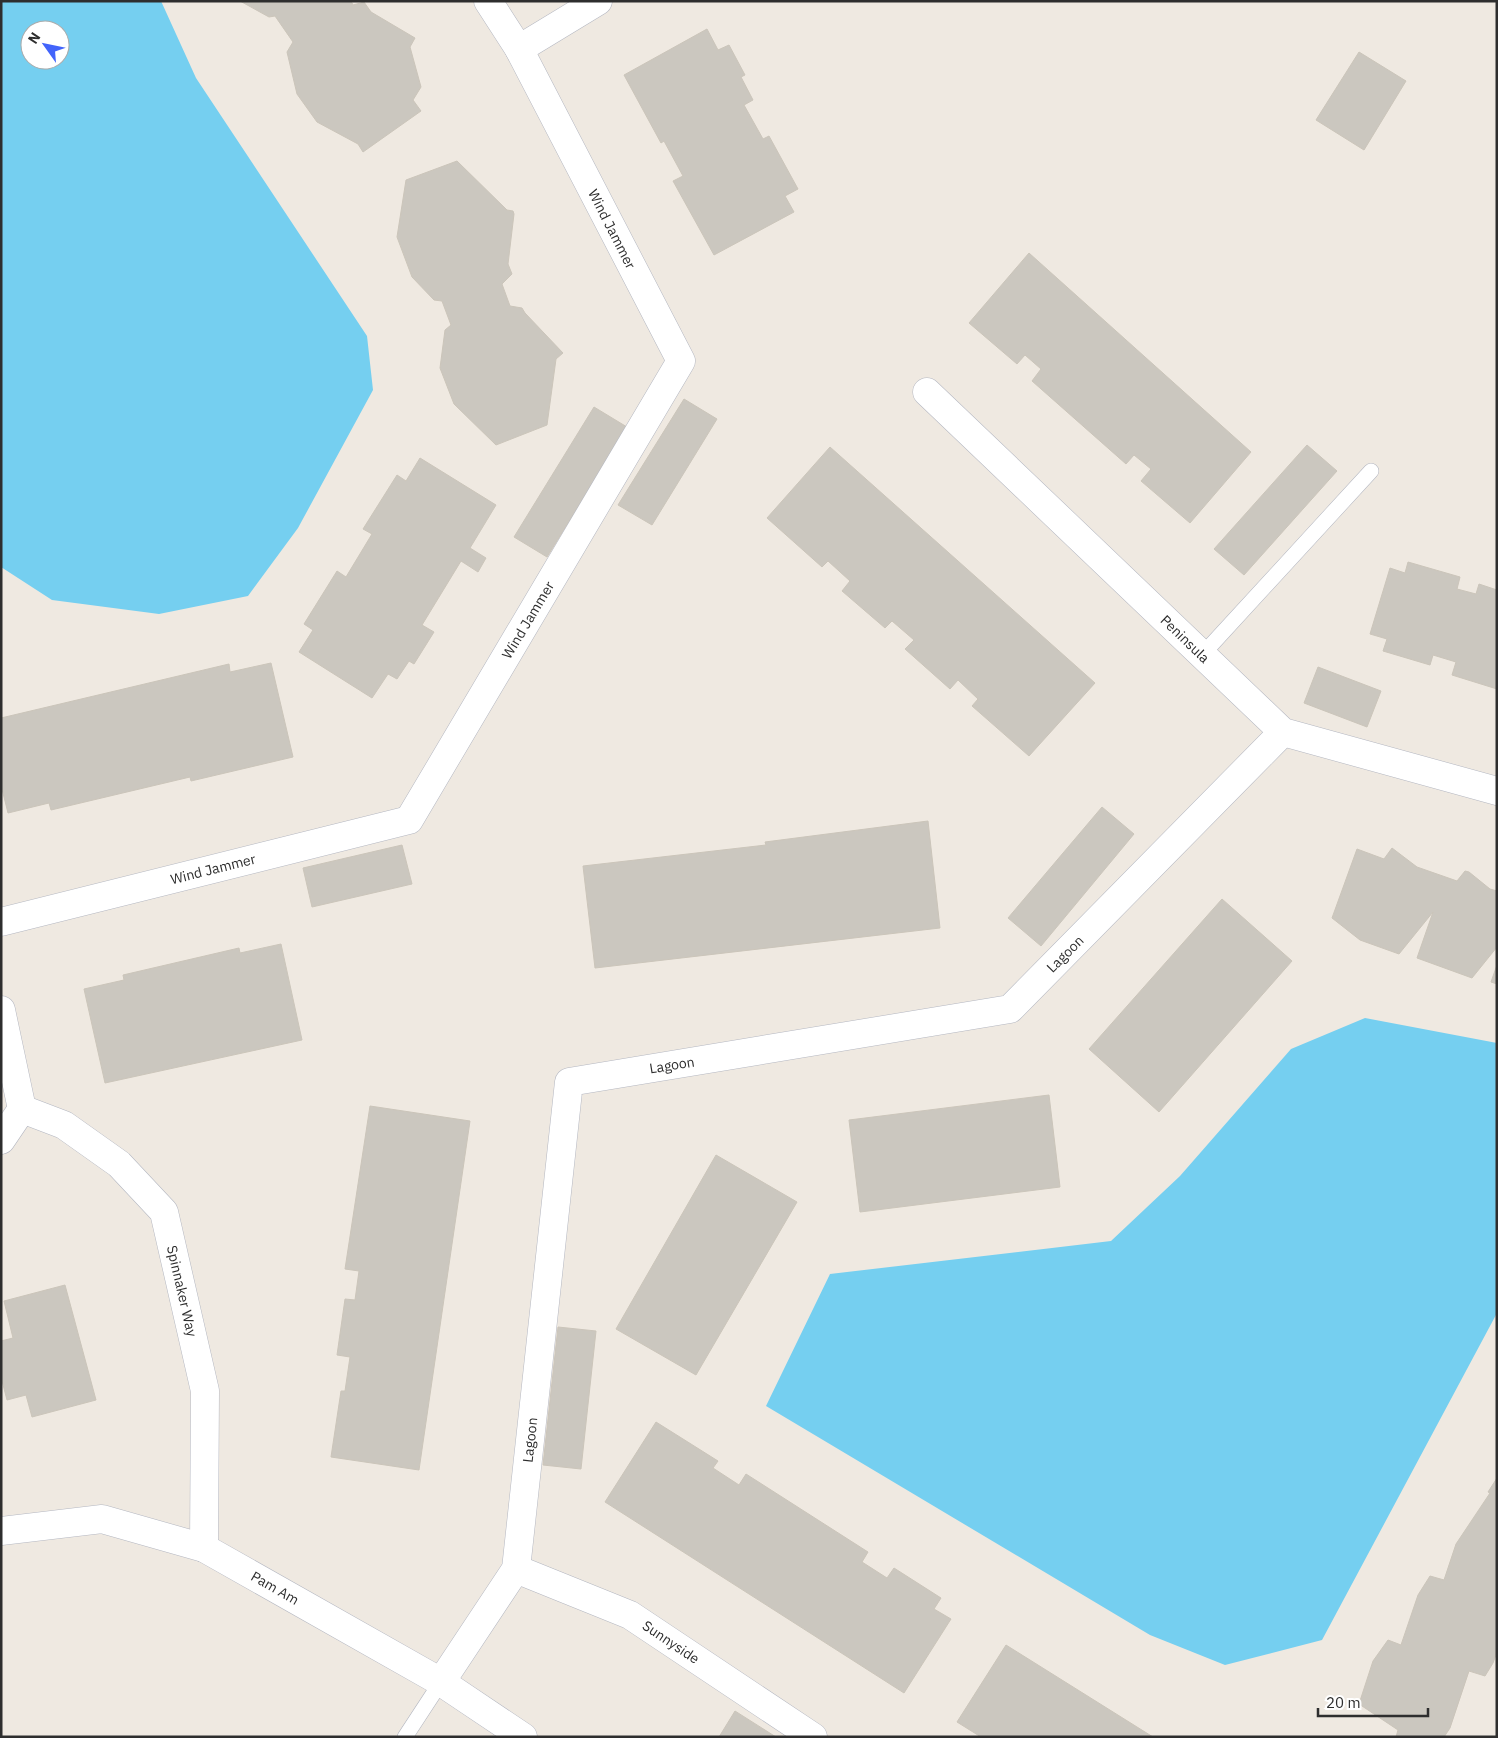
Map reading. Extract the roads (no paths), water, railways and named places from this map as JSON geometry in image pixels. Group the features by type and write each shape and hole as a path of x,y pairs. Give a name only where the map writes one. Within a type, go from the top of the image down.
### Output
{"street":[{"name":"Wind Jammer","path":"1,922 409,820 681,362 519,49 488,1"},
{"path":"519,49 598,1"},
{"name":"Peninsula","path":"927,392 1283,732 1497,791"},
{"name":"Lagoon","path":"441,1682 516,1570 569,1082 1010,1009 1283,732"},
{"path":"1,1010 22,1109 1,1140"},
{"name":"Spinnaker Way","path":"22,1109 64,1125 119,1164 164,1212 205,1391 204,1548"},
{"name":"Pam Am","path":"1,1531 102,1519 204,1548 441,1682 523,1737"},
{"name":"Sunnyside","path":"516,1570 630,1615 813,1737"}],"lane":[{"path":"1202,655 1371,472"},
{"path":"405,1737 441,1682"}],"water":[{"path":"1,1 161,1 196,78 367,336 373,390 298,528 248,596 159,614 52,600 1,567"},
{"path":"1365,1018 1497,1043 1497,1313 1322,1640 1225,1665 1150,1635 766,1406 830,1274 1111,1241 1180,1176 1291,1049"}]}
